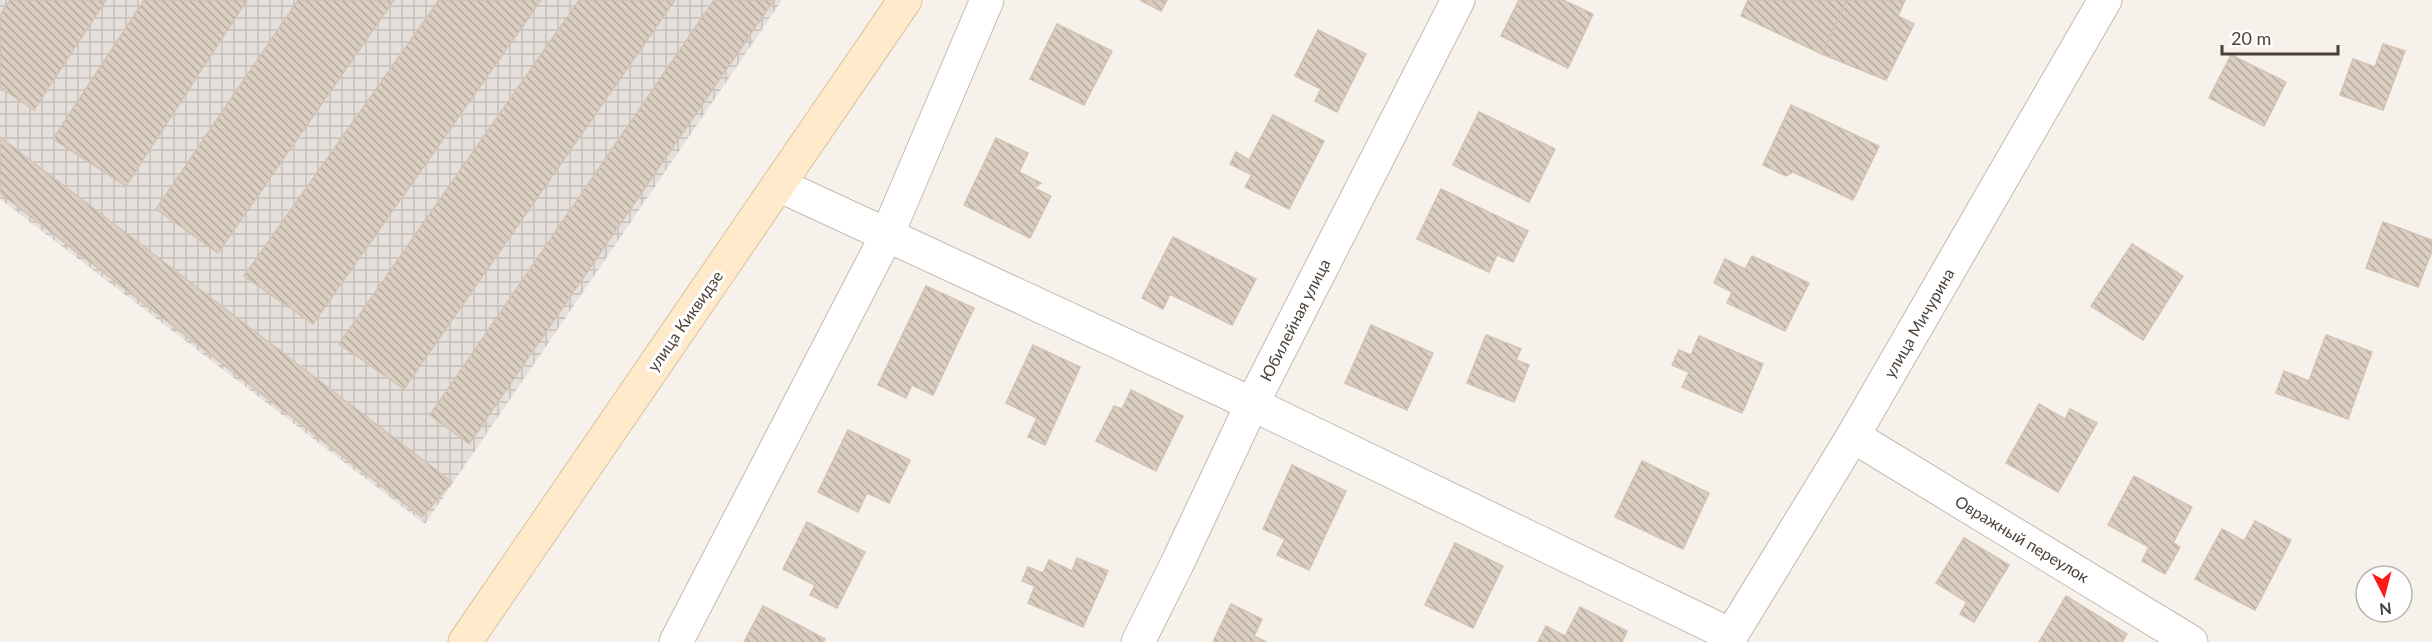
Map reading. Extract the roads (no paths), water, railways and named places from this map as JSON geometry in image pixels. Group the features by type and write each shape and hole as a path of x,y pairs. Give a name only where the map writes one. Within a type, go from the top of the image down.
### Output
{"street":[{"name":"улица Киквидзе","path":"465,642 906,0"},
{"path":"676,642 887,235 987,0"},
{"name":"Юбилейная улица","path":"1138,642 1178,564 1252,404 1458,0"},
{"name":"улица Мичурина","path":"1729,638 1853,436 2105,0"},
{"path":"779,185 1252,404 1729,638"},
{"name":"Овражный переулок","path":"1853,436 2192,642"}]}
